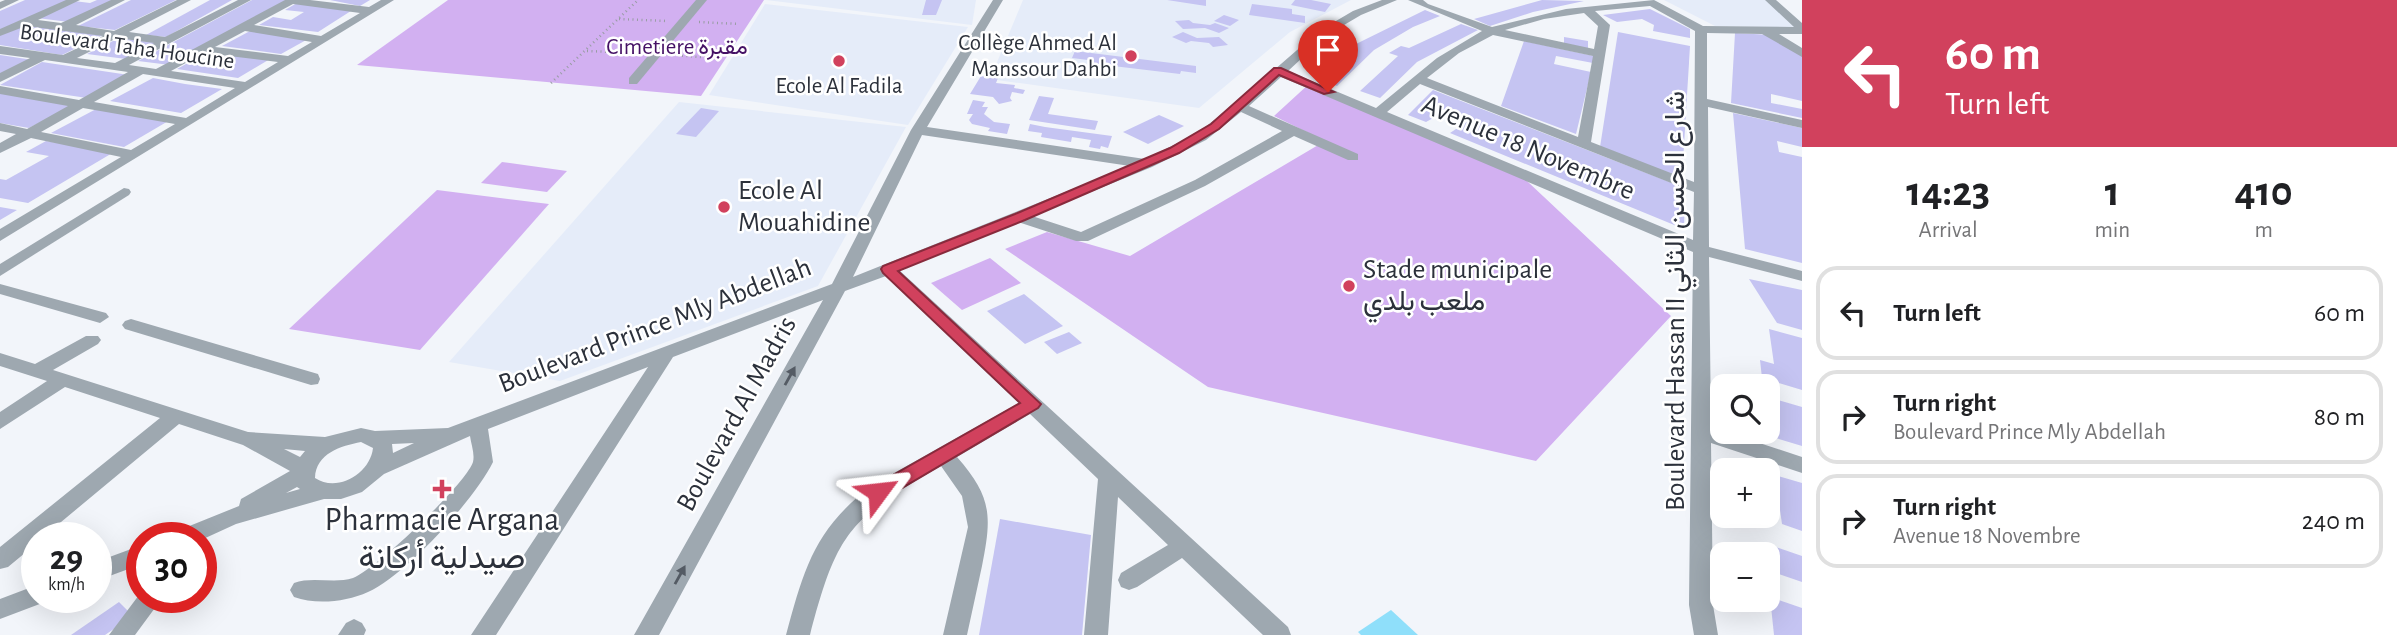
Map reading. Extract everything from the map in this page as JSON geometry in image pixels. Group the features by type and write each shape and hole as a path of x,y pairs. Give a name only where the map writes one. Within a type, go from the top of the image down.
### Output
{"street":[{"path":"0,6 13,0"},
{"path":"0,33 75,0"},
{"path":"61,28 120,0"},
{"path":"65,59 186,0"},
{"path":"116,67 246,0"},
{"path":"0,236 390,0"},
{"path":"633,81 702,0"},
{"name":"Boulevard Al Madris","path":"646,635 839,288 918,130 998,0"},
{"name":"Boulevard Prince Mly Abdellah","path":"378,468 453,434 888,269 1147,164 1201,137 1240,107 1323,33 1357,13 1392,0"},
{"path":"1770,0 1802,30"},
{"path":"156,74 292,1 372,11"},
{"path":"1378,113 1471,41 1493,31 1552,14 1649,1 1701,29 1802,30"},
{"path":"1422,4 1493,31 1600,54"},
{"path":"1584,144 1604,23 1586,9"},
{"path":"24,22 166,41"},
{"path":"243,27 324,40"},
{"name":"Boulevard Hassan II شارع الحسن الثاني","path":"1701,29 1701,604 1706,635"},
{"path":"1764,30 1802,53"},
{"path":"202,49 290,60"},
{"name":"Boulevard Taha Houcine","path":"0,50 248,86"},
{"path":"0,78 44,56"},
{"path":"0,149 140,71"},
{"name":"Avenue 18 Novembre","path":"1278,71 1702,250 1802,276"},
{"path":"1419,79 1703,191"},
{"path":"0,90 188,122"},
{"path":"1702,102 1802,124"},
{"path":"1240,107 1353,157"},
{"path":"0,127 134,155"},
{"path":"918,130 1147,164"},
{"path":"1020,217 1082,238 1200,183 1293,131"},
{"path":"0,271 124,192"},
{"path":"888,269 1279,635"},
{"path":"0,289 100,317"},
{"path":"131,326 311,379"},
{"path":"37,371 92,340"},
{"path":"483,635 666,354"},
{"path":"0,359 248,439 326,445"},
{"path":"0,422 62,380"},
{"path":"798,635 822,552 837,529 856,508 878,492 1032,404"},
{"path":"0,560 175,416"},
{"path":"302,590 330,592 359,586 372,579 414,541 478,473 483,454 477,425"},
{"path":"1702,432 1802,464"},
{"name":"Boulevard Prince Mly Abdellah","path":"375,438 453,434"},
{"path":"231,517 320,492 335,492 351,487 367,479 378,468 384,456 383,446 375,438 361,435 326,445 309,460 304,471 304,481 320,492"},
{"path":"248,439 268,453 304,471"},
{"path":"943,455 965,478 978,509 979,527 955,635"},
{"path":"217,524 304,471"},
{"path":"1096,635 1109,476"},
{"path":"1129,580 1184,546"},
{"path":"0,609 21,601"},
{"path":"121,635 138,613"}],"path":[{"path":"551,83 638,0"}],"shaded area":[{"path":"766,0 976,0 972,25"},
{"name":"Collège Ahmed Al Manssour Dahbi","path":"1023,0 1351,0 1290,32 1199,108 990,79"},
{"path":"1664,0 1766,0 1799,28 1715,26"},
{"name":"Ecole Al Fadila","path":"765,4 968,27 908,125 709,95"},
{"name":"Ecole Al Mouahidine","path":"679,102 906,127 818,286 560,381 449,362"}],"green space":[{"name":"Cimetiere مقبرة","path":"448,0 764,0 701,96 357,65"},
{"name":"Stade municipale ملعب بلدي","path":"1310,83 1513,168 1671,316 1536,461 1208,387 1005,249 1047,232 1130,256 1325,141 1274,116"},
{"path":"502,162 567,171 547,192 481,183"},
{"path":"437,190 549,204 420,350 289,329"},
{"path":"990,258 1021,283 962,310 931,283"}],"water":[{"path":"1391,610 1418,635 1361,635 1358,632"}],"building":[{"path":"25,0 70,0 0,31 0,11"},
{"path":"97,0 116,0 69,22 37,18 74,1 90,3"},
{"path":"131,0 176,0 115,30 78,26"},
{"path":"210,0 232,0 166,37 146,35"},
{"path":"252,0 288,0 170,65 138,61"},
{"path":"330,0 370,0 360,6"},
{"path":"926,0 942,0 936,15 922,15"},
{"path":"1167,0 1206,0 1206,6"},
{"path":"1295,0 1331,4 1325,12 1291,5"},
{"path":"1542,0 1584,1 1533,12 1490,26 1474,19"},
{"path":"297,3 354,9 318,32 259,25 273,17 291,20 304,12 285,10"},
{"path":"1252,4 1292,9 1292,14 1305,16 1305,23 1249,15"},
{"path":"1650,9 1690,29 1690,38 1653,31 1654,25 1642,19 1617,22 1603,15"},
{"path":"1425,10 1440,16 1413,27 1374,50 1337,86 1318,79 1356,44"},
{"path":"1224,15 1239,20 1230,26 1214,21"},
{"path":"1189,20 1210,25 1215,23 1229,28 1219,33 1205,28 1183,29 1175,21"},
{"path":"25,23 103,35 62,55 0,45 0,34"},
{"path":"1461,24 1478,30 1417,62 1380,98 1360,91 1398,56 1389,53 1401,46 1409,48"},
{"path":"250,31 308,39 281,54 222,46"},
{"path":"1183,32 1197,38 1219,37 1228,45 1213,47 1209,43 1186,43 1172,37"},
{"path":"1618,32 1690,46 1682,178 1600,147"},
{"path":"1735,33 1772,35 1802,55 1802,101 1771,94 1771,103 1802,109 1802,118 1731,103"},
{"path":"1564,37 1588,41 1588,50 1564,45"},
{"path":"119,38 158,43 126,59 87,54"},
{"path":"1524,41 1594,56 1593,63 1556,56 1554,64 1591,72 1576,134 1501,106"},
{"path":"1075,51 1196,66 1196,73 1181,71 1180,74 1088,63 1088,60 1072,58"},
{"path":"229,54 270,59 238,78 177,69 195,59 213,63"},
{"path":"0,55 33,60 0,76"},
{"path":"42,62 129,75 87,98 0,85"},
{"path":"986,64 1011,66 1008,71 1018,72 1016,76 986,72"},
{"path":"981,76 998,78 996,83 1015,85 1014,88 1025,90 1023,94 1012,92 1012,101 999,104 993,97 970,94"},
{"path":"153,78 222,89 181,113 110,101"},
{"path":"1433,90 1685,188 1684,229 1450,133 1468,121 1444,112 1426,122 1408,115"},
{"path":"0,91 77,103 29,128 0,123"},
{"path":"1039,96 1054,98 1048,114 1098,121 1095,130 1029,120"},
{"path":"973,100 985,102 982,107 988,107 984,114 994,122 1010,124 1007,134 988,131 990,128 972,124 969,120 973,114 967,114"},
{"path":"98,108 170,120 124,147 51,133"},
{"path":"701,108 719,111 696,137 676,134"},
{"path":"1733,113 1802,128 1802,147 1777,141 1779,152 1802,157 1802,263 1745,249"},
{"path":"1159,115 1184,126 1148,144 1123,132"},
{"path":"1030,124 1112,136 1108,148 1101,146 1100,149 1089,147 1091,140 1072,137 1071,142 1041,137 1042,133 1028,131"},
{"path":"46,141 114,152 28,203 0,198 0,179 6,180 49,156 26,152"},
{"path":"0,207 17,210 0,220"},
{"path":"1749,279 1802,290 1802,330 1777,323"},
{"path":"1024,294 1063,326 1025,344 987,311"},
{"path":"1769,329 1802,338 1802,390 1780,383 1780,374 1762,374 1760,360 1774,364"},
{"path":"1069,332 1082,343 1057,354 1044,342"},
{"path":"1780,401 1802,407 1802,446 1780,439"},
{"path":"1780,476 1802,483 1802,531 1782,524"},
{"path":"1000,519 1091,535 1082,635 979,635"},
{"path":"1780,548 1802,556 1802,582 1780,574"},
{"path":"1780,600 1802,608 1802,635 1774,635 1772,612 1780,612"},
{"path":"119,602 126,609 126,613 133,616 105,635 71,635 103,613 112,613 112,607"}],"place":[{"name":"Collège Ahmed Al Manssour Dahbi","path":"1131,56"},
{"name":"Ecole Al Fadila","path":"839,61"},
{"name":"Ecole Al Mouahidine","path":"724,207"},
{"name":"Stade municipale ملعب بلدي","path":"1349,286"},
{"name":"Pharmacie Argana صيدلية أركانة","path":"442,489"}],"route":[{"path":"878,492 1032,404 888,269 1020,217 1174,151 1201,137 1240,107 1278,71 1328,92"}]}
